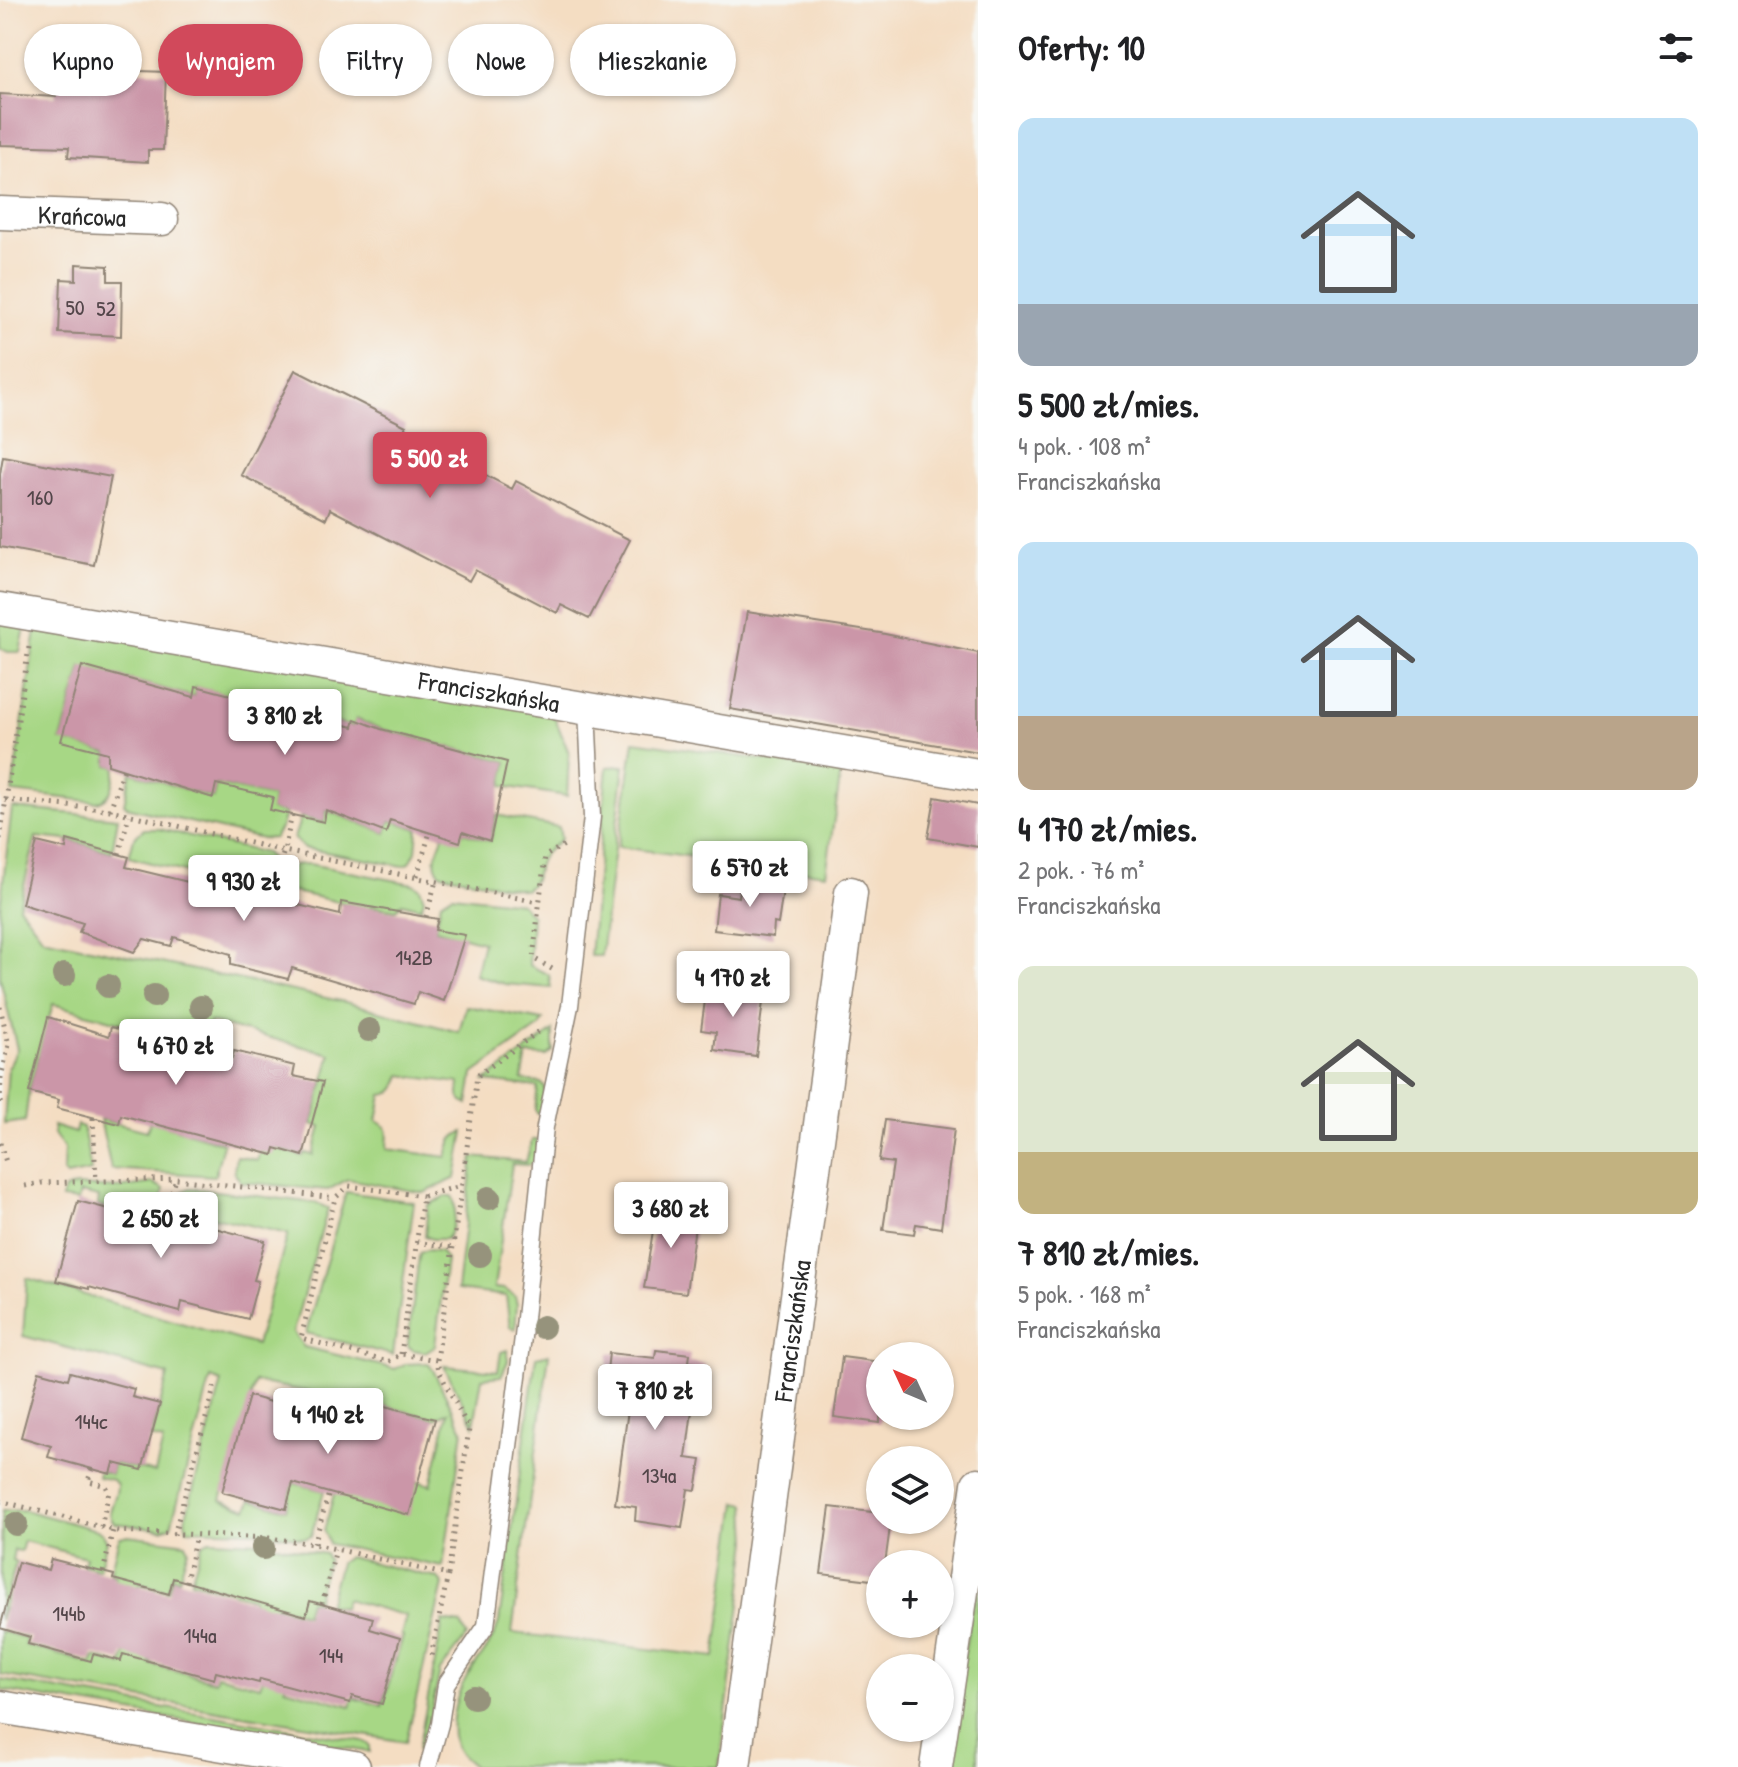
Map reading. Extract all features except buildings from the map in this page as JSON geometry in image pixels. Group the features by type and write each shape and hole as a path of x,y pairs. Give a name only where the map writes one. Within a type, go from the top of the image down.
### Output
{"street":[{"name":"Krańcowa","path":"0,213 162,219"},
{"name":"Franciszkańska","path":"0,609 978,775"},
{"name":"Franciszkańska","path":"734,1767 851,893"},
{"path":"936,1767 978,1484"},
{"path":"0,1707 354,1767"}],"lane":[{"path":"428,1767 440,1724 446,1684 486,1626 523,1337 545,1127 570,1006 592,817 587,709"}],"path":[{"path":"0,839 34,615"},
{"path":"110,810 124,769"},
{"path":"5,800 110,810 284,851 538,902"},
{"path":"119,854 129,815"},
{"path":"272,886 292,815"},
{"path":"417,876 430,832"},
{"path":"557,973 533,958 545,856 565,844"},
{"path":"426,917 436,881"},
{"path":"0,1007 9,1045 1,1077 0,1105"},
{"path":"429,1667 448,1575 469,1429 439,1371 437,1360 477,1076 548,1024"},
{"path":"93,1118 96,1180"},
{"path":"0,1143 6,1162"},
{"path":"165,1215 176,1179"},
{"path":"25,1186 96,1180 176,1179 335,1198"},
{"path":"437,1360 401,1354 388,1362 301,1338 335,1198 349,1186 423,1196 461,1186"},
{"path":"401,1354 423,1196"},
{"path":"417,1242 453,1248"},
{"path":"174,1535 216,1381"},
{"path":"92,1469 88,1481 106,1486 109,1492 101,1527"},
{"path":"314,1544 329,1493"},
{"path":"0,1501 113,1530 269,1538 314,1544 448,1575"},
{"path":"103,1572 113,1530"},
{"path":"186,1582 196,1535"},
{"path":"322,1604 336,1549"}],"green space":[{"path":"0,622 26,622 20,652 0,648"},
{"path":"37,624 552,711 569,753 567,796 502,786 507,762 381,729 356,719 353,727 196,687 194,697 82,667 61,740 108,753 108,765 116,767 110,793 97,802 12,792"},
{"path":"634,741 841,771 826,874 618,847"},
{"path":"624,766 601,956 590,956 607,767"},
{"path":"131,772 213,798 216,784 273,797 271,810 285,813 281,827 274,838 262,839 130,808 124,804"},
{"path":"12,808 118,818 112,852 67,840 36,837 19,906 43,938 345,1002 459,1032 466,1006 543,1020 539,1027 473,1074 468,1105 460,1098 460,1083 401,1075 393,1091 382,1095 377,1121 387,1129 387,1149 447,1157 454,1138 464,1132 456,1178 424,1193 348,1179 328,1190 241,1182 234,1172 236,1156 257,1160 260,1151 275,1148 303,1156 304,1153 313,1155 321,1127 312,1124 331,1054 210,1022 203,1045 53,1004 29,1091 25,1121 4,1124 8,1068 17,1049 0,978 0,908"},
{"path":"326,810 386,833 390,820 418,829 416,851 410,863 403,866 303,848 294,838 301,817 324,822"},
{"path":"496,815 559,827 561,839 543,856 534,880 525,890 442,874 436,866 443,836 463,832 490,841"},
{"path":"144,829 159,829 265,853 271,859 269,877 220,868 217,881 129,857 134,838"},
{"path":"309,864 413,884 420,888 424,899 421,908 402,903 396,910 371,906 370,909 285,890 293,865"},
{"path":"452,895 521,903 532,916 529,965 549,975 551,988 505,984 475,975 483,942 435,929 441,902"},
{"path":"553,1031 553,1051 547,1056 527,1055 522,1080 541,1083 545,1087 544,1112 538,1114 535,1110 538,1087 485,1081"},
{"path":"100,1119 147,1131 150,1121 223,1143 215,1176 111,1169"},
{"path":"77,1125 83,1127 91,1171 67,1176 63,1173 64,1149 54,1134 53,1126 75,1133"},
{"path":"532,1140 537,1140 538,1158 529,1165 512,1164 494,1288 504,1289 515,1296 515,1329 510,1327 506,1296 457,1290 473,1157 526,1162"},
{"path":"153,1183 164,1189 159,1214 121,1204 119,1212 98,1206 99,1197 80,1193 78,1201 61,1199 65,1190 75,1186 119,1188"},
{"path":"190,1188 315,1203 328,1208 293,1332 304,1347 395,1369 405,1364 428,1363 433,1370 463,1430 443,1567 329,1544 324,1531 334,1494 418,1481 431,1485 448,1412 435,1419 377,1404 255,1382 221,1500 247,1509 251,1500 286,1509 293,1483 324,1491 311,1536 187,1529 185,1520 222,1382 211,1378 171,1526 162,1529 115,1523 112,1519 110,1515 117,1485 113,1480 98,1477 99,1471 111,1474 114,1463 155,1473 163,1441 151,1438 168,1375 23,1336 27,1278 256,1345 288,1234 205,1215 202,1224 198,1223 199,1214 174,1209 182,1192"},
{"path":"346,1192 414,1202 393,1355 306,1333"},
{"path":"452,1196 455,1206 449,1235 446,1239 425,1236 428,1205"},
{"path":"426,1250 440,1251 446,1260 435,1346 425,1352 413,1350 408,1342 419,1257"},
{"path":"507,1350 508,1361 501,1376 482,1378 474,1425 444,1366 498,1371 501,1352"},
{"path":"549,1354 512,1633 715,1657 737,1502 746,1504 748,1541 719,1767 474,1767 456,1746 452,1726 459,1694 499,1622 536,1357"},
{"path":"24,1510 97,1530 107,1541 99,1569 83,1565 85,1557 24,1541 21,1551 14,1550 12,1560 16,1562 0,1620 2,1511"},
{"path":"128,1535 186,1543 188,1549 179,1579 172,1577 168,1591 140,1584 137,1595 112,1588 116,1575 110,1573 118,1541 120,1537"},
{"path":"209,1540 260,1542 325,1554 328,1560 316,1601 309,1600 305,1614 276,1606 272,1620 249,1614 253,1598 191,1581 202,1544"},
{"path":"348,1557 437,1578 443,1584 406,1742 0,1675 0,1631 26,1638 25,1645 92,1664 95,1657 122,1665 127,1650 151,1657 150,1664 215,1681 217,1675 260,1686 264,1675 286,1681 285,1688 351,1706 354,1698 382,1706 406,1616 346,1599 343,1608 328,1604 340,1563"},
{"path":"978,1564 978,1767 947,1767 951,1742 954,1742 954,1721"},
{"path":"443,1621 461,1624 467,1636 440,1671 424,1745 418,1749"},
{"path":"0,1680 363,1741 370,1745 370,1752 0,1690"}]}
